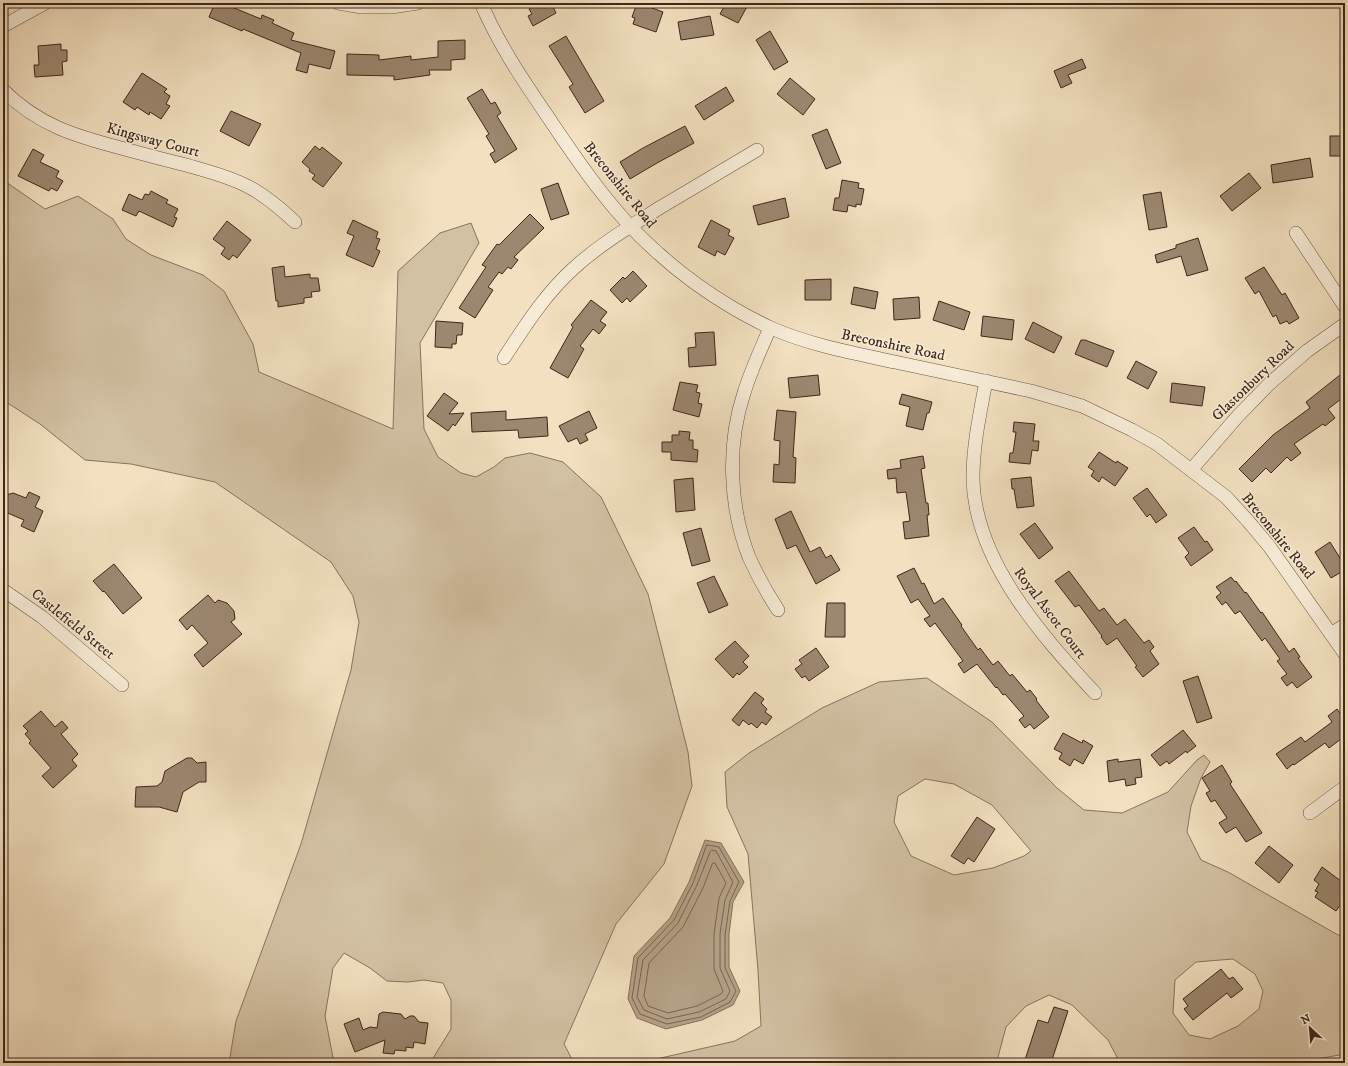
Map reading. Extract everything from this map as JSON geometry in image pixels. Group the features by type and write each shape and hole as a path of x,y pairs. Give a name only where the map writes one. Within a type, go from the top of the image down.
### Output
{"street":[{"path":"3,26 45,3"},
{"path":"338,3 362,7 391,7 418,3"},
{"name":"Breconshire Road","path":"481,3 502,45 523,80 594,183 630,226 657,253 712,296 770,328 810,343 1031,391 1082,406 1157,444 1226,497 1248,521 1290,574 1345,654"},
{"name":"Kingsway Court","path":"3,90 28,112 52,126 80,137 206,170 246,185 264,196 295,222"},
{"path":"504,358 531,317 548,295 574,268 602,245 630,226 757,150"},
{"path":"1296,233 1345,307"},
{"name":"Glastonbury Road","path":"1191,470 1237,417 1269,384 1307,351 1345,324"},
{"path":"770,328 754,365 744,394 737,423 733,476 735,500 740,527 749,556 763,585 778,610"},
{"name":"Royal Ascot Court","path":"986,382 976,429 973,455 973,480 976,505 990,551 999,571 1016,598 1070,667 1095,693"},
{"name":"Castlefield Street","path":"3,590 42,617 122,685"},
{"path":"1332,634 1345,625"},
{"path":"1310,813 1345,787"}],"shaded area":[{"path":"3,180 45,209 78,196 113,219 126,239 151,255 203,275 224,291 253,344 259,372 393,429 398,271 440,233 471,223 479,243 420,343 424,429 438,457 461,473 476,477 494,467 505,458 530,453 563,462 601,497 648,594 688,752 692,786 664,864 616,924 564,1044 574,1063 430,1063 451,1029 451,1000 443,983 424,980 408,982 387,981 370,968 344,953 333,968 325,1016 334,1063 229,1063 236,1021 301,844 351,670 359,622 353,596 331,562 215,482 131,464 85,460 40,424 3,400"},
{"path":"927,678 992,722 1057,788 1084,810 1122,813 1168,792 1197,760 1204,755 1210,762 1201,778 1191,806 1187,832 1201,860 1228,872 1338,935 1345,936 1345,1054 1294,1063 1120,1063 1108,1040 1072,1005 1049,995 1026,1006 1006,1027 998,1057 1001,1063 639,1063 735,1041 761,1026 758,970 748,854 727,807 725,772 749,753 822,708 879,682","holes":["925,779 954,784 992,805 1031,851 1024,856 993,868 954,875 911,856 894,822 898,796","1233,959 1255,974 1263,991 1259,1009 1238,1026 1210,1039 1189,1035 1173,1013 1175,980 1196,962"]}],"water":[{"path":"705,840 721,843 744,882 733,902 729,934 729,967 740,991 733,1005 702,1020 666,1029 637,1018 628,999 634,956 670,918 689,882"}],"building":[{"path":"215,3 222,3 261,19 262,15 274,20 272,23 294,33 291,40 335,51 330,69 309,64 307,73 296,70 301,53 243,29 242,31 209,17"},
{"path":"530,3 551,3 556,13 533,26 528,16 532,14 529,9 532,6"},
{"path":"726,3 749,3 738,23 720,14"},
{"path":"644,5 663,12 656,32 633,24 635,18 632,17 636,6 643,8"},
{"path":"710,16 714,35 681,40 678,22"},
{"path":"770,31 788,62 774,70 756,40"},
{"path":"566,36 604,101 585,113 569,87 573,84 549,46"},
{"path":"465,40 465,59 451,60 451,70 429,70 430,75 394,80 394,76 347,75 347,54 379,55 379,60 411,56 411,60 438,57 438,41"},
{"path":"61,44 61,50 67,50 67,61 62,62 63,75 35,77 34,65 39,65 38,46"},
{"path":"1082,59 1086,68 1068,75 1072,83 1061,88 1054,71"},
{"path":"142,73 167,89 164,92 170,96 166,104 170,106 161,119 150,112 149,115 137,107 135,110 123,102"},
{"path":"790,78 815,99 803,115 777,94"},
{"path":"726,87 734,101 704,120 695,106"},
{"path":"482,89 491,104 495,102 501,113 497,116 517,149 495,163 490,154 495,151 486,136 489,134 467,98"},
{"path":"231,111 261,124 249,146 220,131"},
{"path":"685,126 694,143 630,179 620,162"},
{"path":"827,129 841,163 826,169 812,135"},
{"path":"1330,136 1345,136 1345,156 1330,156"},
{"path":"315,146 320,150 322,147 342,163 323,187 312,179 315,175 309,171 310,169 302,162"},
{"path":"33,149 44,155 40,162 59,171 56,177 63,181 57,191 51,188 49,191 18,176"},
{"path":"1310,158 1313,177 1273,183 1271,165"},
{"path":"1249,173 1261,188 1232,211 1220,196"},
{"path":"842,180 859,183 858,188 864,189 861,205 856,204 856,207 848,205 847,212 833,210 835,198 839,198"},
{"path":"558,183 569,214 551,220 541,189"},
{"path":"151,191 168,200 166,203 178,209 174,217 177,218 173,227 139,211 136,216 122,210 129,194 142,200 145,194 149,195"},
{"path":"1161,192 1167,227 1149,230 1143,195"},
{"path":"785,198 789,217 758,225 753,206"},
{"path":"530,214 544,228 514,257 518,260 511,269 508,267 502,274 499,272 488,287 493,290 475,318 459,308 486,267 482,265 497,244 499,245"},
{"path":"353,220 378,232 376,238 380,239 376,249 380,251 373,267 346,255 354,236 347,233"},
{"path":"711,220 730,230 728,235 734,238 725,255 717,251 715,256 698,247"},
{"path":"227,221 251,240 237,258 233,255 229,260 221,254 225,248 213,239"},
{"path":"1198,238 1208,270 1187,276 1181,256 1157,263 1155,255 1176,248 1176,245"},
{"path":"284,266 285,277 310,274 310,278 318,278 320,291 311,292 312,297 304,298 304,303 278,307 272,268"},
{"path":"1264,267 1282,295 1285,293 1299,318 1289,324 1287,321 1280,324 1276,315 1273,317 1259,291 1255,294 1245,278"},
{"path":"633,271 647,286 630,302 627,298 622,303 610,290 623,277 625,279"},
{"path":"831,279 831,300 805,300 805,280"},
{"path":"854,287 878,292 875,309 851,304"},
{"path":"919,297 920,318 894,320 893,299"},
{"path":"591,300 607,312 600,321 606,325 599,334 593,329 580,346 584,349 568,378 550,368 573,327 571,325"},
{"path":"939,301 970,312 964,330 933,320"},
{"path":"983,316 1014,320 1012,340 981,336"},
{"path":"436,321 463,323 462,335 457,335 456,344 452,344 452,348 435,347"},
{"path":"1033,322 1062,337 1054,353 1025,339"},
{"path":"714,332 716,365 689,367 688,348 696,347 695,333"},
{"path":"1081,340 1085,340 1114,351 1107,367 1075,354"},
{"path":"1136,361 1157,372 1148,389 1127,378"},
{"path":"1345,371 1345,396 1328,409 1335,418 1325,426 1323,424 1294,444 1301,453 1291,461 1287,457 1271,473 1266,468 1252,482 1239,469 1273,435 1310,408 1306,402"},
{"path":"818,375 820,395 790,398 788,378"},
{"path":"680,382 698,385 696,392 700,393 698,403 702,404 699,417 673,410"},
{"path":"1172,383 1205,387 1202,406 1170,402"},
{"path":"444,393 458,403 449,414 464,413 455,426 453,424 448,431 427,416"},
{"path":"902,394 932,402 929,413 927,413 923,430 906,426 910,407 899,404"},
{"path":"777,410 796,412 793,457 796,458 795,483 773,482 774,464 779,465 780,441 774,440"},
{"path":"506,411 506,420 547,417 548,436 519,438 518,430 472,432 471,413"},
{"path":"589,411 597,428 585,434 588,440 580,444 577,438 568,442 559,426"},
{"path":"1014,422 1035,424 1033,441 1039,441 1038,451 1032,450 1030,464 1009,462 1010,453 1013,453 1016,432 1013,432"},
{"path":"679,431 690,432 689,440 693,440 693,449 698,450 697,462 671,460 671,452 662,452 662,442 672,442 672,435 679,435"},
{"path":"1099,452 1116,463 1117,461 1128,468 1115,486 1102,477 1099,482 1091,476 1094,471 1088,467"},
{"path":"923,456 925,468 921,469 926,503 928,503 929,515 927,515 929,536 905,539 903,522 910,521 906,492 897,493 896,478 888,479 887,470 901,468 900,460"},
{"path":"1031,477 1034,506 1017,508 1011,479"},
{"path":"693,478 695,510 676,512 674,480"},
{"path":"1147,488 1167,515 1156,523 1150,514 1147,517 1133,498"},
{"path":"29,492 40,497 35,507 43,511 34,532 21,526 24,520 3,511 3,496 13,493 26,498"},
{"path":"791,511 810,552 820,547 826,558 831,555 840,570 816,584 796,545 787,549 775,519"},
{"path":"1035,523 1053,548 1039,559 1020,534"},
{"path":"1194,527 1213,550 1191,566 1185,557 1189,553 1178,538"},
{"path":"701,528 710,561 692,566 683,533"},
{"path":"1330,542 1345,566 1345,570 1331,578 1315,552"},
{"path":"114,564 142,598 123,614 104,591 103,592 93,581"},
{"path":"914,568 922,584 924,583 934,604 943,598 978,650 980,648 993,665 998,661 1010,676 1012,674 1027,692 1030,690 1049,717 1034,729 1030,724 1025,728 1019,720 1024,716 1005,694 1003,695 997,687 996,688 977,664 964,673 958,664 963,661 935,623 930,627 924,619 930,616 918,599 911,603 897,576"},
{"path":"1069,571 1099,611 1104,608 1117,625 1125,619 1144,643 1149,640 1154,647 1150,651 1159,664 1143,677 1117,638 1107,645 1079,605 1075,607 1055,581"},
{"path":"714,576 728,605 709,613 697,583"},
{"path":"1231,577 1245,593 1246,592 1261,613 1262,612 1289,652 1294,648 1300,657 1298,658 1312,677 1297,688 1292,682 1287,686 1281,678 1287,674 1277,661 1280,659 1265,638 1262,641 1240,611 1235,614 1226,602 1222,605 1216,597 1221,593 1216,587"},
{"path":"208,595 215,603 218,600 227,603 234,611 235,619 231,622 242,634 203,667 194,655 208,643 192,625 187,630 179,620"},
{"path":"827,603 845,603 845,637 825,637"},
{"path":"735,641 749,656 743,662 748,667 739,675 737,673 733,678 715,659"},
{"path":"816,648 829,667 809,681 805,676 802,678 795,669 802,664 799,660"},
{"path":"1198,676 1212,718 1197,723 1183,681"},
{"path":"755,692 764,699 761,703 767,709 765,712 772,717 766,725 762,722 757,728 751,723 749,725 743,720 739,726 732,720"},
{"path":"1337,709 1345,720 1345,736 1329,748 1325,743 1287,769 1276,754 1301,737 1305,742 1332,722 1328,716"},
{"path":"41,711 55,727 62,721 68,728 61,734 78,754 72,760 77,766 53,788 42,776 51,768 29,743 31,741 25,734 28,731 23,726"},
{"path":"1183,730 1196,746 1187,753 1186,751 1169,764 1167,761 1160,766 1151,755"},
{"path":"1063,733 1082,743 1083,740 1093,746 1083,764 1074,759 1070,766 1059,759 1062,753 1054,749"},
{"path":"187,758 192,758 197,763 206,762 206,782 199,782 183,792 177,812 159,807 135,807 136,787 157,786 162,782 165,771"},
{"path":"1118,759 1118,762 1140,759 1142,777 1135,778 1136,784 1126,786 1125,779 1109,782 1107,761"},
{"path":"1222,765 1232,782 1230,784 1262,833 1246,842 1236,827 1226,833 1219,823 1227,818 1215,800 1211,802 1206,793 1210,791 1202,778"},
{"path":"977,817 995,829 974,862 968,858 964,864 951,856"},
{"path":"1269,846 1293,865 1279,883 1255,863"},
{"path":"1322,867 1345,884 1345,898 1336,911 1315,897 1318,892 1315,891 1319,884 1314,880"},
{"path":"1221,969 1229,979 1233,977 1243,989 1231,998 1227,993 1193,1020 1184,1009 1188,1006 1183,999"},
{"path":"1054,1007 1068,1011 1051,1063 1024,1063 1038,1020 1048,1023"},
{"path":"383,1012 401,1014 405,1019 410,1016 414,1016 419,1022 428,1023 425,1044 414,1042 413,1048 406,1047 406,1051 395,1050 394,1054 383,1053 385,1040 355,1052 344,1024 359,1018 363,1030 370,1027 377,1028 379,1014"}]}
